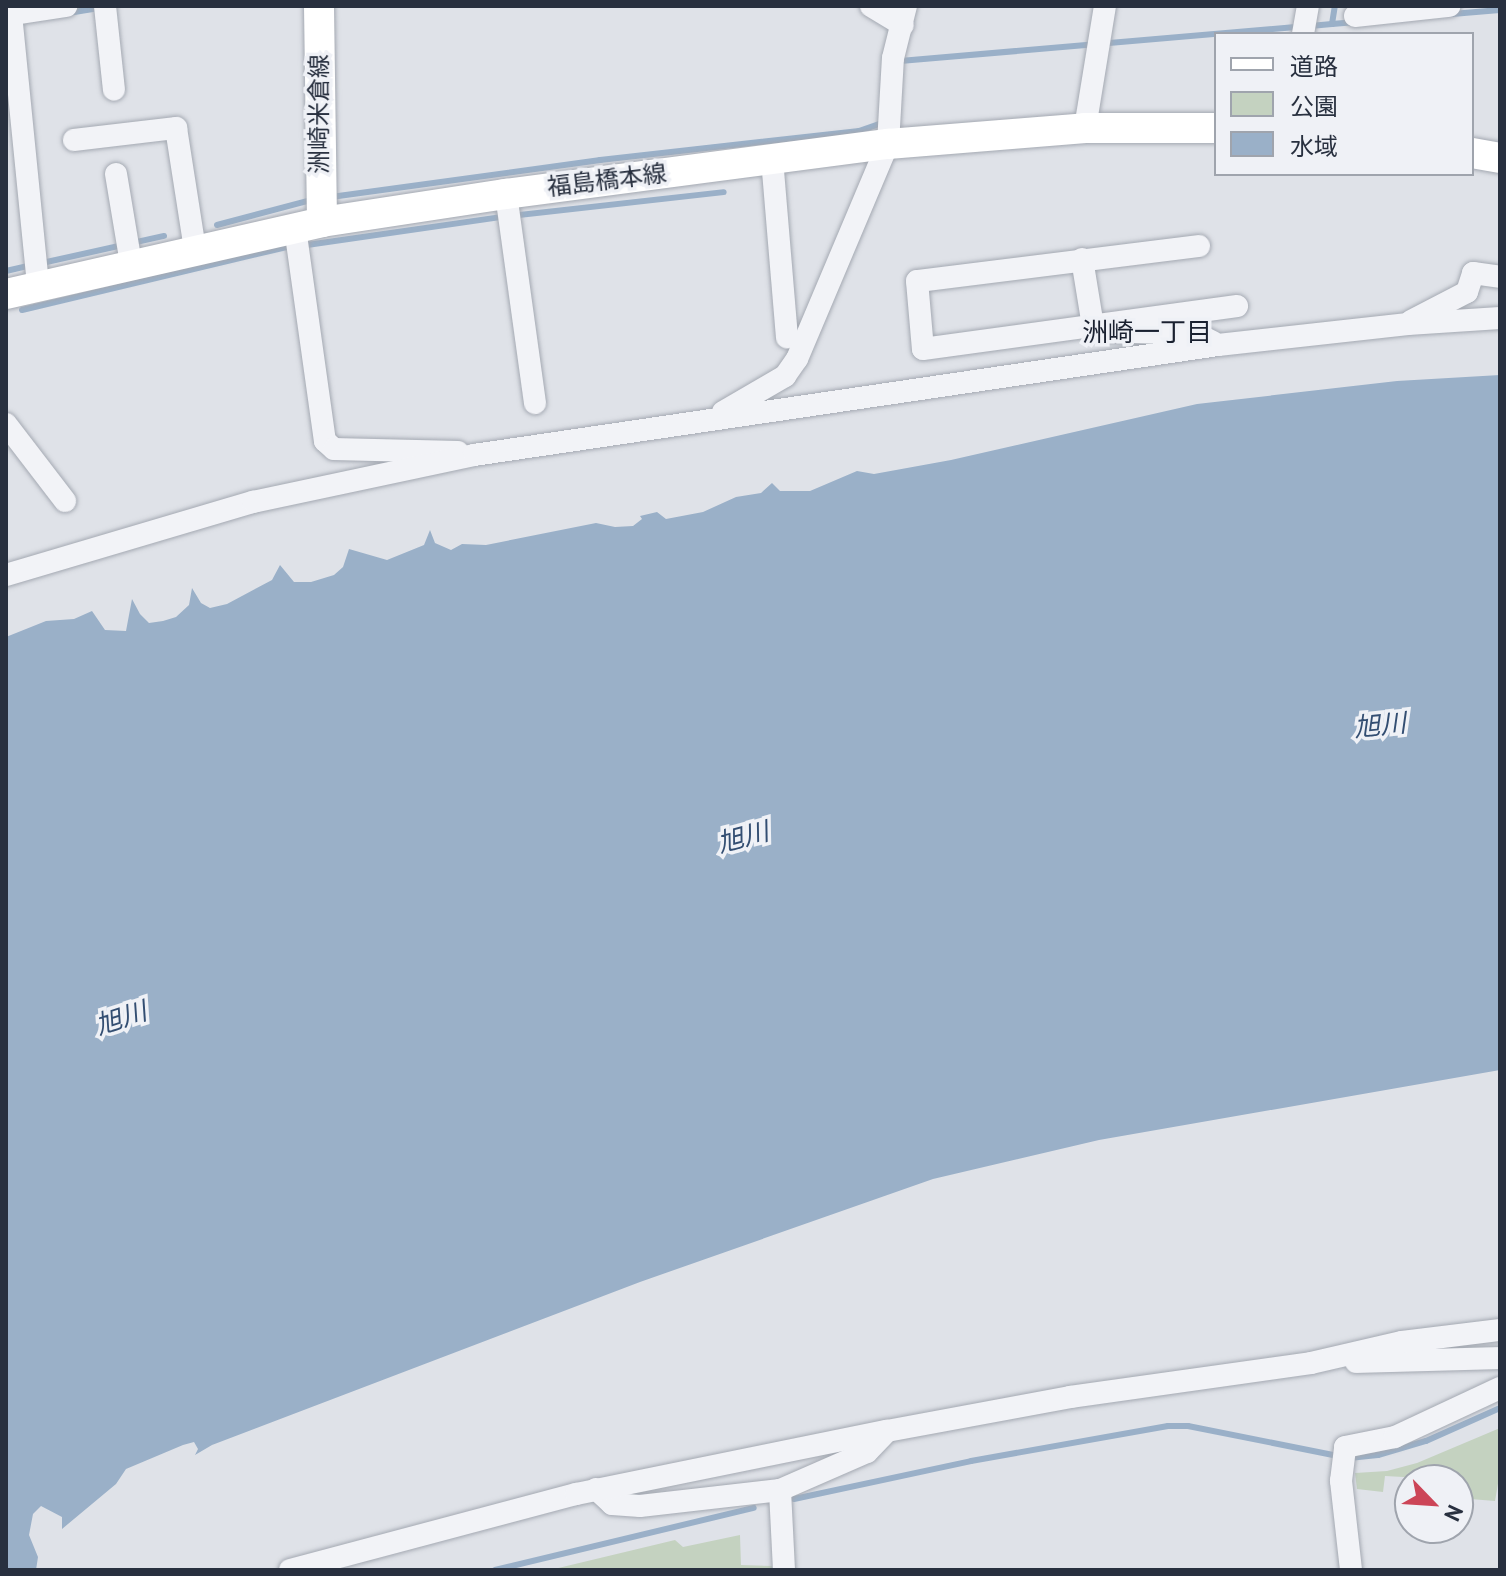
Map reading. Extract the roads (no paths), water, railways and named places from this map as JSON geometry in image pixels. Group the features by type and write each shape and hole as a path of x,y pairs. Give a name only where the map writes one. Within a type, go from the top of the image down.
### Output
{"main road":[{"name":"洲崎米倉線","path":"308,225 319,6"},
{"name":"福島橋本線","path":"6,294 37,271 129,251 195,250 308,225 508,209 772,159 888,129 1214,128"},
{"path":"1474,153 1500,158"}],"street":[{"path":"37,271 10,18 66,6"},
{"path":"708,420 785,376 797,359 888,129 893,58 904,16 871,6"},
{"path":"1085,128 1105,6"},
{"path":"1354,20 1449,6"},
{"path":"106,8 114,90"},
{"path":"74,140 176,128 195,250"},
{"path":"772,159 787,337"},
{"path":"116,174 129,251"},
{"path":"508,209 535,403"},
{"path":"308,225 325,441 334,449 440,449 474,455"},
{"path":"1199,246 917,281 923,349 1237,306"},
{"path":"1082,259 1093,326 1098,331 1197,334 1218,345"},
{"path":"1408,324 1467,292 1473,273 1500,277"},
{"path":"6,575 253,502 474,455 1218,345 1408,324 1500,318"},
{"path":"6,424 65,501"},
{"path":"290,1570 596,1489 887,1431 1070,1397 1311,1363 1402,1342 1500,1330"},
{"path":"1311,1363 1500,1358"},
{"path":"1351,1570 1342,1457 1351,1445 1395,1437 1500,1388"},
{"path":"596,1489 612,1504 640,1506 780,1490 867,1452 887,1431"},
{"path":"780,1490 784,1570"}],"water":[{"name":"旭川","path":"1500,375 1500,1070 1099,1140 933,1179 640,1282 212,1445 195,1455 198,1449 194,1442 126,1469 116,1484 62,1529 62,1517 41,1506 33,1514 29,1535 38,1557 36,1570 6,1570 6,637 46,621 74,619 92,611 105,630 126,631 132,599 149,623 163,621 176,617 189,605 192,588 201,603 210,608 227,604 272,580 280,565 294,582 311,582 334,575 343,567 349,549 387,560 424,545 430,530 435,543 451,550 462,544 486,545 596,523 615,527 633,526 642,519 640,516 657,512 666,519 703,512 736,497 761,493 772,483 780,491 810,491 857,471 874,474 951,460 1197,404 1397,381"}],"waterway":[{"path":"1310,26 1332,24 1335,6"},
{"path":"68,13 101,8"},
{"path":"1452,14 1500,10"},
{"path":"1332,24 1353,22"},
{"path":"1240,32 1299,27"},
{"path":"900,61 1214,34"},
{"path":"331,197 600,160 859,131 885,122"},
{"path":"307,245 502,217 724,192"},
{"path":"217,225 307,201"},
{"path":"42,263 164,236"},
{"path":"22,310 287,247"},
{"path":"6,271 31,265"},
{"path":"1349,1458 1378,1455 1426,1441 1500,1408"},
{"path":"794,1499 971,1461 1168,1426 1188,1426 1338,1456"},
{"path":"495,1570 754,1508"}],"district":[{"name":"洲崎一丁目","path":"1147,332"}]}
